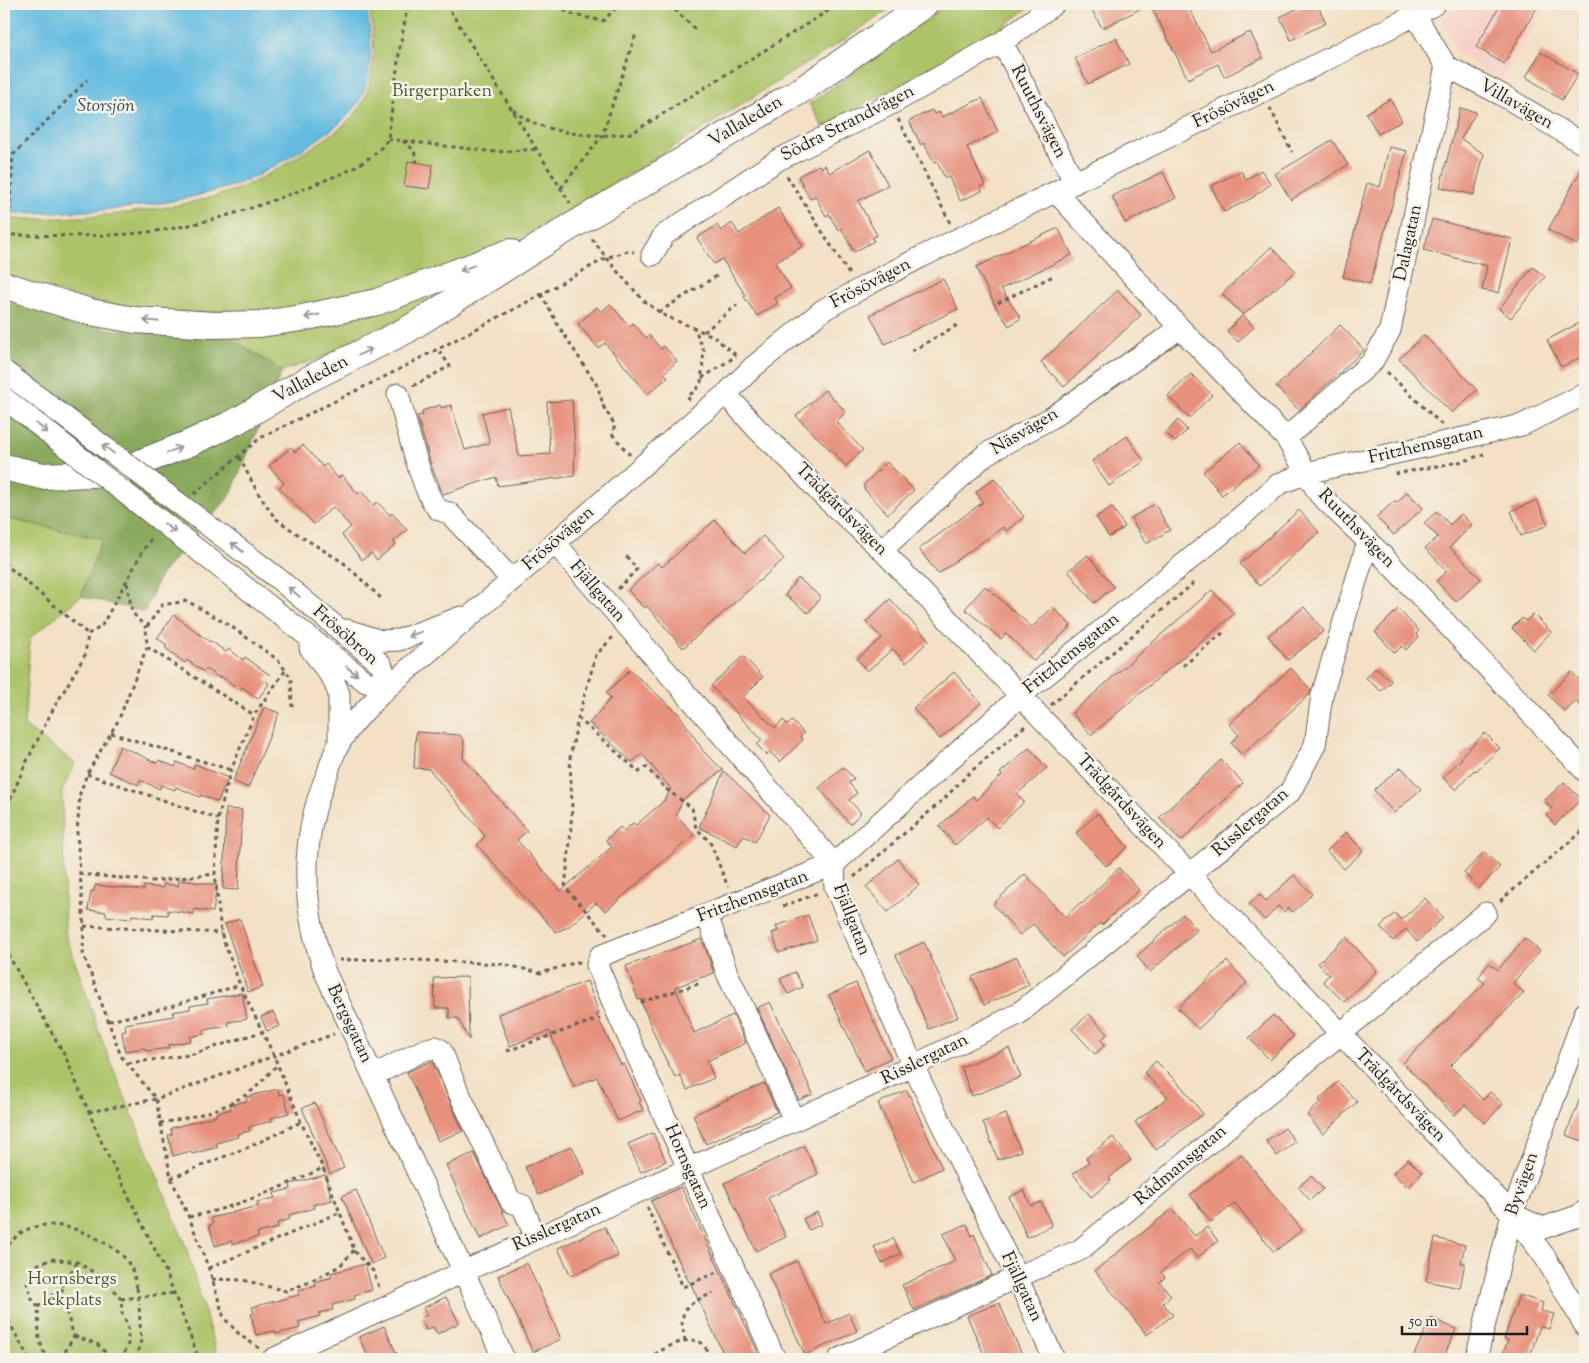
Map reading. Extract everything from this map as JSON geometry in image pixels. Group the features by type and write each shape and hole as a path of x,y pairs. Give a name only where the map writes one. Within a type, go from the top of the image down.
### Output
{"main road":[{"name":"Vallaleden","path":"4,467 42,476 114,473 190,443 235,422 307,380 407,330 562,232 803,89 925,4"},
{"name":"Vallaleden","path":"4,286 90,312 135,320 214,325 260,324 302,318 377,302 562,232"}],"street":[{"name":"Södra Strandvägen","path":"652,254 664,235 778,160 891,104 1002,42 1054,4"},
{"name":"Frösövägen","path":"389,686 726,394 744,362 824,310 869,284 1262,92 1435,4"},
{"path":"1415,15 1446,66"},
{"name":"Ruuthsvägen","path":"1002,42 1066,187 1180,328 1286,438 1319,494 1368,542 1585,771"},
{"name":"Villavägen","path":"1446,66 1502,94 1585,145"},
{"name":"Dalagatan","path":"1286,438 1372,362 1390,330 1446,66"},
{"name":"Näsvägen","path":"882,550 986,454 1051,418 1180,328"},
{"name":"Frösöbron","path":"4,370 276,577 381,664 389,686 366,682 4,398"},
{"path":"398,394 416,459 429,496 438,510 449,513 512,580"},
{"name":"Trädgårdsvägen","path":"726,394 822,496 882,550 1512,1214 1546,1257 1585,1326"},
{"name":"Fritzhemsgatan","path":"602,975 597,965 600,956 834,864 1020,696 1280,484 1306,473 1522,425 1585,394"},
{"name":"Risslergatan","path":"274,1359 913,1066 1018,1014 1290,792 1315,745 1322,695 1368,542"},
{"name":"Fjällgatan","path":"555,543 834,864 835,887 913,1066 1017,1277 1054,1359"},
{"path":"333,625 380,641 399,640 477,610"},
{"path":"295,626 333,679 339,694 339,744"},
{"name":"Bergsgatan","path":"389,686 365,709 339,744 323,782 314,811 308,842 306,874 308,907 325,972 504,1359"},
{"name":"Rådmansgatan","path":"839,1359 1080,1250 1486,913"},
{"path":"707,915 726,973 772,1069 794,1121"},
{"name":"Hornsgatan","path":"602,975 617,1012 775,1359"},
{"name":"Byvägen","path":"1476,1359 1512,1214 1585,1013"},
{"path":"374,1075 424,1050 435,1047 441,1050 456,1087 511,1202 522,1205 536,1238"},
{"path":"1512,1214 1543,1228 1578,1216 1585,1211"}],"path":[{"path":"4,235 106,236 149,232 197,223 300,190 353,168 382,148 388,139 400,46 408,4"},
{"path":"446,4 573,207"},
{"path":"559,4 561,9 574,15 603,21 620,4"},
{"path":"669,4 697,31"},
{"path":"513,110 534,124 571,134 609,136 632,133 839,4"},
{"path":"561,188 602,136 636,34"},
{"path":"9,219 14,155 87,80"},
{"path":"1262,92 1292,152"},
{"path":"891,104 951,226"},
{"path":"388,139 496,152 537,149"},
{"path":"402,141 414,150 417,163"},
{"path":"778,160 816,224 852,278"},
{"path":"589,234 606,258 644,301 660,312 713,336 744,362 701,380 704,351 695,329"},
{"path":"191,496 260,438 438,349 606,258 628,251 652,254"},
{"path":"660,312 718,276"},
{"path":"998,303 1053,276"},
{"path":"541,294 558,325 598,387 605,409 615,425 612,434 619,441"},
{"path":"704,332 737,304"},
{"path":"912,351 959,324"},
{"path":"398,394 450,366 438,349"},
{"path":"1372,362 1385,370 1446,429 1452,440"},
{"path":"1388,476 1464,461 1491,452"},
{"path":"239,457 258,493 275,518 344,563 383,600"},
{"path":"88,634 101,627 127,583 144,549 157,531"},
{"path":"606,602 637,569 625,555"},
{"path":"4,563 88,634"},
{"path":"1038,714 1066,693 1197,580"},
{"path":"127,583 132,612 146,628"},
{"path":"274,1359 240,1335 224,1318 209,1268 171,1178 156,1099 122,1056 83,953 84,926 77,833 80,793 87,774 119,719 147,648 146,628 162,605 187,602 229,625 278,660 291,678 292,707"},
{"path":"617,948 565,886 570,842 570,758 578,718 596,655 625,623"},
{"path":"1183,666 1224,632"},
{"path":"4,814 51,713 85,655 88,634"},
{"path":"147,648 254,715"},
{"path":"285,671 254,715 231,770 218,819 215,874 221,933 240,985 278,1064 301,1122 341,1212 354,1250 373,1271 386,1306"},
{"path":"578,718 639,772 646,767 666,789 692,808 696,828 710,842 734,904"},
{"path":"111,733 231,770"},
{"path":"87,774 218,819"},
{"path":"1486,913 1585,829"},
{"path":"79,874 153,881 215,874"},
{"path":"84,926 221,933"},
{"path":"4,947 66,1058 89,1112 175,1293 199,1359"},
{"path":"641,1002 701,983"},
{"path":"109,1021 158,1010 240,985"},
{"path":"507,1051 617,1012"},
{"path":"89,1112 156,1099 351,1028"},
{"path":"127,1063 190,1055 261,1032"},
{"path":"160,1123 180,1120 221,1107 250,1092 278,1064"},
{"path":"171,1178 251,1146 301,1122"},
{"path":"189,1217 220,1210 266,1194 322,1168"},
{"path":"639,1191 683,1287 716,1272"},
{"path":"209,1268 341,1212"},
{"path":"4,1252 10,1241 23,1231 43,1225 65,1226 91,1234 118,1251 131,1266 137,1288 141,1341 135,1359"},
{"path":"212,1279 244,1280 286,1291 340,1266 354,1250"},
{"path":"51,1359 42,1351 39,1338 38,1307 32,1299 27,1283 34,1266 52,1259 77,1262 98,1275 121,1299 122,1312 128,1327 128,1344 122,1359"},
{"path":"38,1307 62,1287 77,1262"},
{"path":"60,1359 74,1336 63,1301 62,1287"},
{"path":"121,1299 175,1293"},
{"path":"684,1341 682,1323 684,1310 695,1301 713,1293"},
{"path":"4,1305 8,1318 29,1359"},
{"path":"74,1336 97,1344 112,1359"},
{"path":"648,1359 664,1349 684,1341 700,1342 710,1359"},
{"path":"4,1346 10,1359"}],"shaded area":[{"path":"1464,4 1547,4 1501,82 1457,52 1442,20"}],"green space":[{"name":"Birgerparken","path":"369,4 897,4 842,41 635,171 509,245 393,288 295,310 161,314 79,299 4,274 4,219 61,218 151,210 208,198 235,190 255,181 284,165 335,132 356,113 369,86 373,51"},
{"path":"948,4 1034,4 987,38 823,127 809,104"},
{"path":"4,295 108,329 229,337 282,371 230,496 161,574 144,612 81,596 102,539 4,518"},
{"path":"436,297 356,346 282,371 229,337"},
{"name":"Hornsbergs lekplats","path":"4,518 102,539 81,596 30,638 24,726 75,763 62,791 65,932 103,1043 186,1247 218,1359 4,1359"}],"water":[{"name":"Storsjön","path":"4,4 366,4 371,51 370,63 361,97 352,111 340,123 285,160 236,185 157,204 106,210 4,213"}],"building":[{"path":"1104,4 1150,4 1102,28 1092,10"},
{"path":"1150,4 1187,4 1211,51 1250,32 1263,58 1224,77 1218,64 1188,79"},
{"path":"1307,4 1317,4 1326,23 1291,40 1280,17"},
{"path":"1501,4 1539,4 1504,64 1476,47"},
{"path":"1116,38 1129,64 1088,84 1075,58"},
{"path":"1541,52 1578,74 1562,100 1526,77"},
{"path":"982,98 998,132 967,147 985,185 980,187 982,191 960,201 949,177 945,178 937,162 934,163 924,143 921,145 909,121 932,110 934,114 939,112 942,117"},
{"path":"1390,99 1402,121 1378,134 1366,113"},
{"path":"1460,108 1476,112 1461,139 1484,154 1474,195 1440,187"},
{"path":"1332,140 1348,165 1291,200 1275,174"},
{"path":"1389,147 1407,151 1370,284 1343,277 1367,183 1380,187"},
{"path":"870,150 888,185 858,201 877,235 872,238 874,241 854,252 841,228 838,230 829,214 826,216 815,196 810,199 798,176 819,165 821,168 825,165 829,173"},
{"path":"408,161 433,165 429,189 404,186"},
{"path":"1585,163 1585,230 1577,245 1548,230"},
{"path":"1261,170 1271,184 1254,197 1224,212 1211,186 1241,171 1246,180"},
{"path":"1163,172 1176,198 1125,223 1112,196"},
{"path":"778,208 803,246 775,263 791,288 775,298 778,303 757,316 722,259 714,264 697,238 717,225 721,231 732,223 739,234"},
{"path":"1432,219 1512,239 1499,293 1482,290 1487,266 1424,250"},
{"path":"1058,228 1072,255 1001,289 1021,318 1009,326 997,309 976,267"},
{"path":"1271,247 1296,271 1243,315 1222,294"},
{"path":"1533,267 1545,277 1511,318 1499,309"},
{"path":"943,279 958,309 885,344 870,315"},
{"path":"1118,290 1141,315 1064,387 1041,362"},
{"path":"610,304 630,327 633,323 646,338 649,335 661,349 664,346 677,361 664,373 668,377 648,394 605,343 598,348 578,324 597,307 601,312"},
{"path":"1243,315 1254,327 1238,342 1227,331"},
{"path":"1585,320 1585,355 1561,367 1547,340"},
{"path":"1340,325 1364,350 1299,410 1276,387"},
{"path":"1424,335 1477,390 1452,413 1399,359"},
{"path":"1191,374 1212,395 1189,418 1168,396"},
{"path":"825,390 846,412 836,422 863,450 846,466 796,416"},
{"path":"572,400 575,449 574,476 498,486 496,477 443,494 432,468 417,416 423,415 422,411 440,405 441,408 451,405 465,450 490,443 482,413 508,407 519,456 550,454 547,402"},
{"path":"1178,420 1187,430 1175,442 1166,433"},
{"path":"1127,436 1144,461 1109,486 1092,461"},
{"path":"1240,442 1259,465 1222,495 1203,472"},
{"path":"303,445 323,467 326,464 338,478 342,475 358,494 361,491 374,505 377,502 390,515 392,513 407,530 393,542 396,544 377,560 371,553 362,560 342,535 351,527 333,507 314,524 279,488 284,483 269,466 291,447 295,452"},
{"path":"887,462 914,490 888,514 864,489 864,484"},
{"path":"994,478 1024,517 1006,531 1003,527 938,574 919,549 983,502 976,492"},
{"path":"1407,492 1423,508 1394,535 1376,517 1395,501 1398,502"},
{"path":"1537,500 1548,525 1521,536 1511,511"},
{"path":"1155,504 1170,530 1146,544 1131,518"},
{"path":"1112,507 1125,527 1109,537 1096,517"},
{"path":"1299,510 1319,532 1260,586 1240,564"},
{"path":"1437,511 1450,525 1461,514 1472,525 1450,547 1481,579 1456,602 1436,581 1447,571 1425,548 1438,537 1424,523"},
{"path":"715,520 745,553 763,536 784,559 683,648 647,606 644,608 628,590 658,563 662,567"},
{"path":"1088,555 1114,587 1094,603 1068,571"},
{"path":"798,578 821,597 808,613 785,595"},
{"path":"985,586 1032,627 1053,607 1071,626 1034,661 1006,633 1001,639 965,609"},
{"path":"1212,590 1234,614 1091,735 1072,713"},
{"path":"890,599 929,640 906,663 893,649 867,671 857,659 882,638 866,622"},
{"path":"1304,607 1324,631 1288,660 1268,636"},
{"path":"1398,609 1419,631 1416,634 1419,637 1406,650 1402,646 1395,653 1375,632"},
{"path":"1533,614 1551,632 1534,650 1512,628 1522,618 1526,621"},
{"path":"174,615 226,652 229,649 243,660 245,657 270,675 265,680 269,684 258,699 242,687 240,690 221,676 219,678 206,669 204,672 187,660 185,663 165,648 167,645 157,638"},
{"path":"743,656 763,677 743,697 775,728 783,720 788,725 792,721 804,733 800,737 803,740 780,762 770,752 767,755 757,745 762,740 711,686"},
{"path":"1376,667 1391,681 1381,691 1366,678"},
{"path":"1291,668 1311,690 1310,694 1242,755 1231,743 1239,735 1229,724"},
{"path":"630,670 679,714 704,752 723,770 683,800 676,814 694,835 606,911 596,903 568,927 556,932 477,845 485,836 429,769 414,768 416,732 460,735 464,741 463,758 527,831 517,840 561,891 612,847 606,840 620,827 624,831 633,823 636,825 664,801 671,789 642,754 632,762 589,723 611,698 606,693"},
{"path":"954,672 981,703 940,739 913,708"},
{"path":"1572,672 1585,686 1585,710 1576,701 1565,712 1548,695"},
{"path":"264,707 279,713 248,788 233,781"},
{"path":"1485,733 1500,748 1476,771 1474,770 1456,790 1443,778 1462,758 1461,756"},
{"path":"120,746 157,763 159,760 175,767 177,762 193,769 195,764 228,778 218,802 176,787 175,790 161,785 160,789 140,780 138,785 109,772"},
{"path":"1029,748 1047,768 1017,794 1024,802 997,828 987,817 955,845 939,826 973,796 976,800 1002,775 1000,773"},
{"path":"1221,760 1243,783 1181,841 1159,818"},
{"path":"843,767 854,779 849,783 857,793 849,800 861,813 850,824 819,788"},
{"path":"1401,767 1421,789 1394,813 1374,790"},
{"path":"724,771 770,815 755,842 744,836 737,846 699,827"},
{"path":"1564,782 1581,799 1555,825 1546,815 1552,809 1544,801"},
{"path":"226,809 242,810 238,890 223,889"},
{"path":"1098,813 1128,847 1106,866 1076,833"},
{"path":"1346,832 1363,851 1344,869 1327,851"},
{"path":"1484,852 1500,867 1479,888 1464,873"},
{"path":"898,859 919,885 888,912 866,887"},
{"path":"1119,868 1139,890 1102,925 1100,923 1063,957 1033,924 1020,935 993,904 1025,874 1065,917 1081,902 1082,904"},
{"path":"1294,875 1312,894 1293,912 1288,907 1284,912 1278,906 1265,920 1249,905 1259,894 1266,901"},
{"path":"179,880 217,885 213,912 194,909 194,914 168,910 168,915 154,914 153,918 132,915 131,919 106,916 106,912 88,910 91,891 94,891 95,885 144,890 144,886 163,888 164,884 178,886"},
{"path":"1425,898 1443,918 1417,942 1406,929 1393,941 1380,927 1395,913 1401,920"},
{"path":"1183,914 1197,930 1150,972 1137,956"},
{"path":"808,915 817,940 779,953 772,933 778,931 776,926"},
{"path":"240,919 263,987 248,992 225,924"},
{"path":"1346,937 1377,971 1344,1002 1323,981 1329,975 1318,963"},
{"path":"1525,938 1540,951 1513,983 1524,993 1450,1066 1483,1100 1490,1092 1503,1104 1485,1123 1465,1105 1454,1115 1403,1063 1485,983 1478,978 1489,963 1498,970"},
{"path":"702,939 714,973 675,987 694,1033 733,1015 746,1043 707,1061 714,1078 687,1090 680,1075 675,1077 660,1048 640,999 638,1000 626,966"},
{"path":"924,942 958,1017 929,1029 896,955"},
{"path":"1017,957 1029,985 984,1005 972,977"},
{"path":"1227,961 1247,983 1198,1029 1178,1008"},
{"path":"795,972 803,987 788,994 780,979"},
{"path":"468,977 469,1040 458,1018 449,1018 449,1008 435,1008 434,978"},
{"path":"587,981 599,1013 596,1014 621,1065 624,1064 641,1101 639,1102 643,1110 618,1121 597,1077 574,1087 549,1031 510,1046 498,1014"},
{"path":"856,983 891,1058 865,1071 829,995"},
{"path":"242,993 247,1019 228,1022 229,1026 203,1030 204,1034 190,1037 191,1041 168,1045 169,1048 146,1051 145,1048 125,1051 122,1032 126,1031 125,1024 174,1016 173,1012 190,1009 190,1006 208,1003 207,999"},
{"path":"770,1002 813,1094 799,1100 757,1008"},
{"path":"273,1012 280,1026 267,1031 261,1017"},
{"path":"1089,1014 1107,1034 1101,1040 1105,1045 1095,1054 1072,1029"},
{"path":"1273,1015 1294,1036 1270,1060 1249,1038"},
{"path":"1009,1048 1021,1077 972,1096 961,1067"},
{"path":"432,1061 463,1131 438,1141 407,1072"},
{"path":"1156,1061 1181,1086 1203,1114 1156,1150 1135,1122 1168,1097 1144,1073"},
{"path":"1338,1082 1357,1102 1323,1134 1307,1115 1321,1102 1319,1100"},
{"path":"764,1083 777,1112 706,1144 693,1115"},
{"path":"1585,1088 1585,1142 1566,1135"},
{"path":"278,1089 279,1095 284,1094 289,1113 271,1118 272,1121 249,1127 250,1131 237,1134 238,1137 216,1143 218,1147 192,1154 191,1151 173,1156 168,1135 172,1134 171,1128 216,1116 216,1113 231,1109 230,1105 247,1101 246,1097"},
{"path":"907,1090 942,1168 914,1182 878,1103"},
{"path":"315,1103 344,1168 330,1174 302,1108"},
{"path":"1006,1114 1021,1151 998,1160 983,1122"},
{"path":"1285,1128 1295,1142 1277,1156 1266,1141"},
{"path":"653,1133 666,1161 641,1172 628,1144"},
{"path":"1113,1137 1131,1160 1109,1178 1111,1181 1091,1197 1073,1174 1089,1162 1086,1158"},
{"path":"572,1146 585,1174 539,1195 525,1167"},
{"path":"804,1146 818,1174 768,1198 786,1237 756,1251 724,1183"},
{"path":"474,1153 509,1225 480,1239 446,1165"},
{"path":"1241,1154 1302,1230 1274,1252 1235,1203 1211,1222 1190,1195"},
{"path":"1408,1159 1422,1173 1408,1188 1393,1173"},
{"path":"325,1175 332,1200 313,1205 314,1208 289,1215 290,1219 277,1223 278,1228 257,1233 258,1237 232,1244 232,1241 215,1246 209,1225 213,1224 211,1218 258,1206 257,1202 275,1198 274,1193 291,1189 290,1184"},
{"path":"1311,1176 1323,1189 1310,1200 1298,1187"},
{"path":"681,1187 761,1359 726,1359 651,1201"},
{"path":"356,1190 384,1258 371,1264 342,1196"},
{"path":"1024,1190 1031,1206 1041,1202 1052,1226 1027,1237 1009,1197"},
{"path":"1172,1209 1195,1236 1207,1227 1218,1241 1197,1258 1190,1249 1161,1272 1165,1277 1160,1282 1171,1296 1163,1303 1173,1315 1147,1335 1095,1271"},
{"path":"817,1212 822,1224 809,1230 803,1219"},
{"path":"967,1224 972,1236 974,1234 992,1275 914,1310 902,1285 955,1261 943,1234"},
{"path":"605,1227 618,1256 571,1276 558,1248"},
{"path":"893,1238 901,1254 882,1263 874,1247"},
{"path":"1435,1238 1465,1245 1461,1263 1465,1263 1460,1288 1426,1281"},
{"path":"797,1261 826,1324 849,1313 857,1331 805,1355 768,1274"},
{"path":"527,1263 561,1339 533,1352 498,1276"},
{"path":"365,1264 372,1290 354,1295 355,1299 332,1305 333,1310 319,1313 320,1316 298,1322 300,1328 276,1334 275,1331 256,1335 251,1314 254,1313 252,1307 299,1295 298,1291 316,1286 315,1282 332,1277 331,1273"},
{"path":"1519,1295 1543,1303 1541,1311 1554,1314 1549,1329 1540,1326 1529,1359 1501,1359 1508,1340 1504,1339"},
{"path":"446,1297 459,1323 437,1334 433,1327 426,1330 421,1318 427,1315 423,1308"},
{"path":"999,1303 1024,1359 986,1359 967,1316"},
{"path":"1431,1318 1456,1329 1443,1359 1412,1359"},
{"path":"384,1326 399,1359 369,1359 359,1337"}]}
